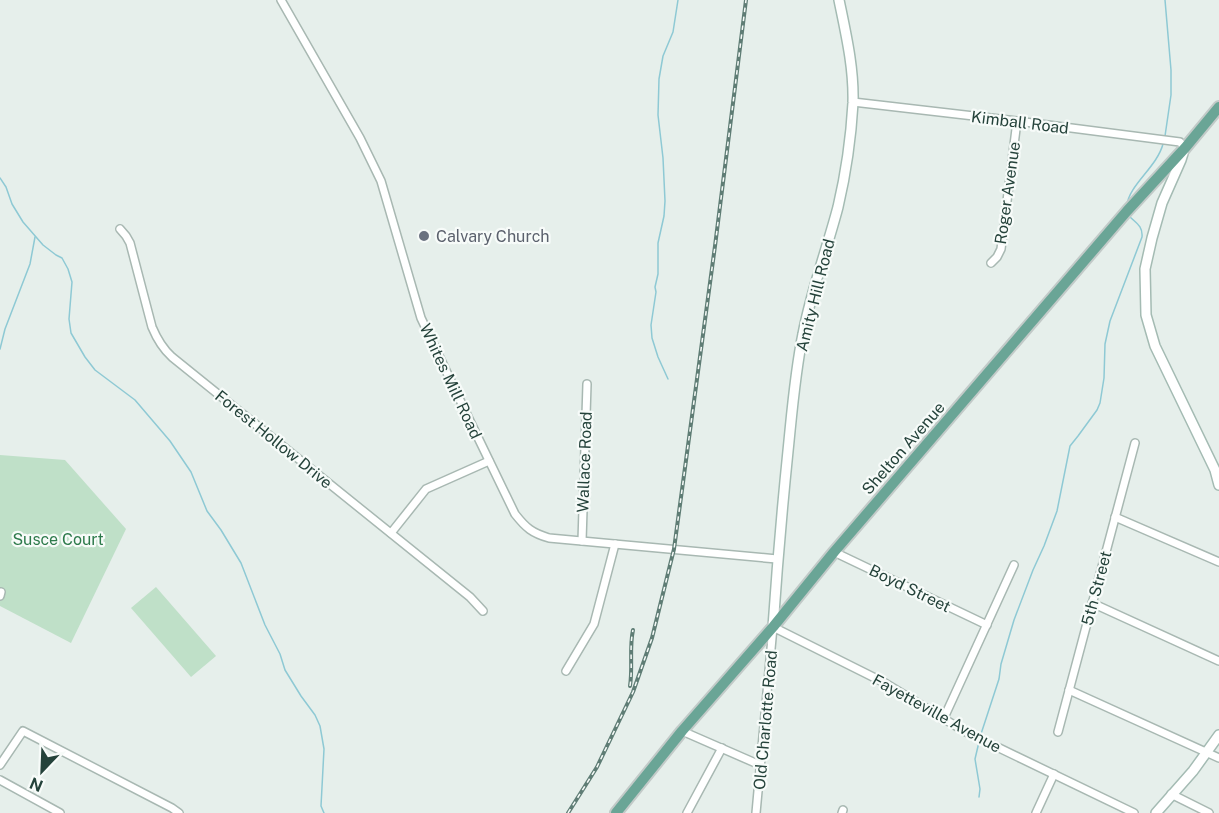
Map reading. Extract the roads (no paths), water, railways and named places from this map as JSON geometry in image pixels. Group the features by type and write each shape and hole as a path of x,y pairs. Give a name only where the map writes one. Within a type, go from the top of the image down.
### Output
{"main road":[{"name":"Shelton Avenue","path":"616,813 682,731 773,627 834,552 1219,107"}],"street":[{"name":"Whites Mill Road","path":"281,0 360,138 381,181 421,318 515,514 524,526 536,534 548,537 777,559"},
{"name":"Amity Hill Road","path":"773,627 777,559 793,401 803,333 838,205 847,160 853,102 852,77 850,52 839,0"},
{"name":"Kimball Road","path":"853,102 1017,120 1180,142 1185,148"},
{"name":"Roger Avenue","path":"991,263 1001,249 1017,120"},
{"path":"1185,148 1162,203 1152,238 1145,270 1146,315 1155,346 1215,470 1219,485"},
{"name":"Forest Hollow Drive","path":"120,229 130,243 152,327 163,349 470,597 483,611"},
{"name":"Wallace Road","path":"582,541 587,384"},
{"name":"5th Street","path":"1058,732 1135,443"},
{"path":"391,533 426,489 489,461"},
{"path":"1115,517 1219,562"},
{"path":"566,671 594,624 615,544"},
{"name":"Boyd Street","path":"834,552 987,625"},
{"path":"943,720 1014,565"},
{"path":"1092,603 1219,661"},
{"name":"Fayetteville Avenue","path":"773,627 885,683 964,731 1134,813"},
{"name":"Old Charlotte Road","path":"756,813 773,627"},
{"path":"1069,690 1219,758"},
{"path":"0,765 23,731 179,813"},
{"path":"682,731 760,765"},
{"path":"1156,813 1207,753 1219,735"},
{"path":"687,813 722,748"},
{"path":"1036,813 1053,774"},
{"path":"0,780 60,813"},
{"path":"1171,794 1209,813"}],"waterway":[{"path":"668,379 652,338 651,325 658,274 658,243 665,201 658,115 659,79 663,56 673,32 678,0"},
{"path":"1165,0 1171,70 1171,95 1165,136"},
{"path":"1127,205 1133,190 1155,160 1163,144"},
{"path":"0,178 23,222 43,245 62,258 68,269 72,282 69,319 71,333 85,357 95,370 135,400 170,441 191,472 207,511 241,563 285,670 320,726 324,749 321,806 324,813"},
{"path":"980,737 999,679 1014,620 1057,511 1070,446 1100,403 1104,378 1105,344 1110,321 1142,237 1140,227 1129,216"},
{"path":"0,349 5,329 30,264 35,237"},
{"path":"979,742 975,759 980,789 979,797"}],"railway":[{"path":"568,813 597,767 633,692 652,638 674,549 746,0"},
{"path":"630,686 633,630"}],"place":[{"name":"Calvary Church","path":"424,236"}],"park label":[{"name":"Susce Court","path":"58,539"}]}
